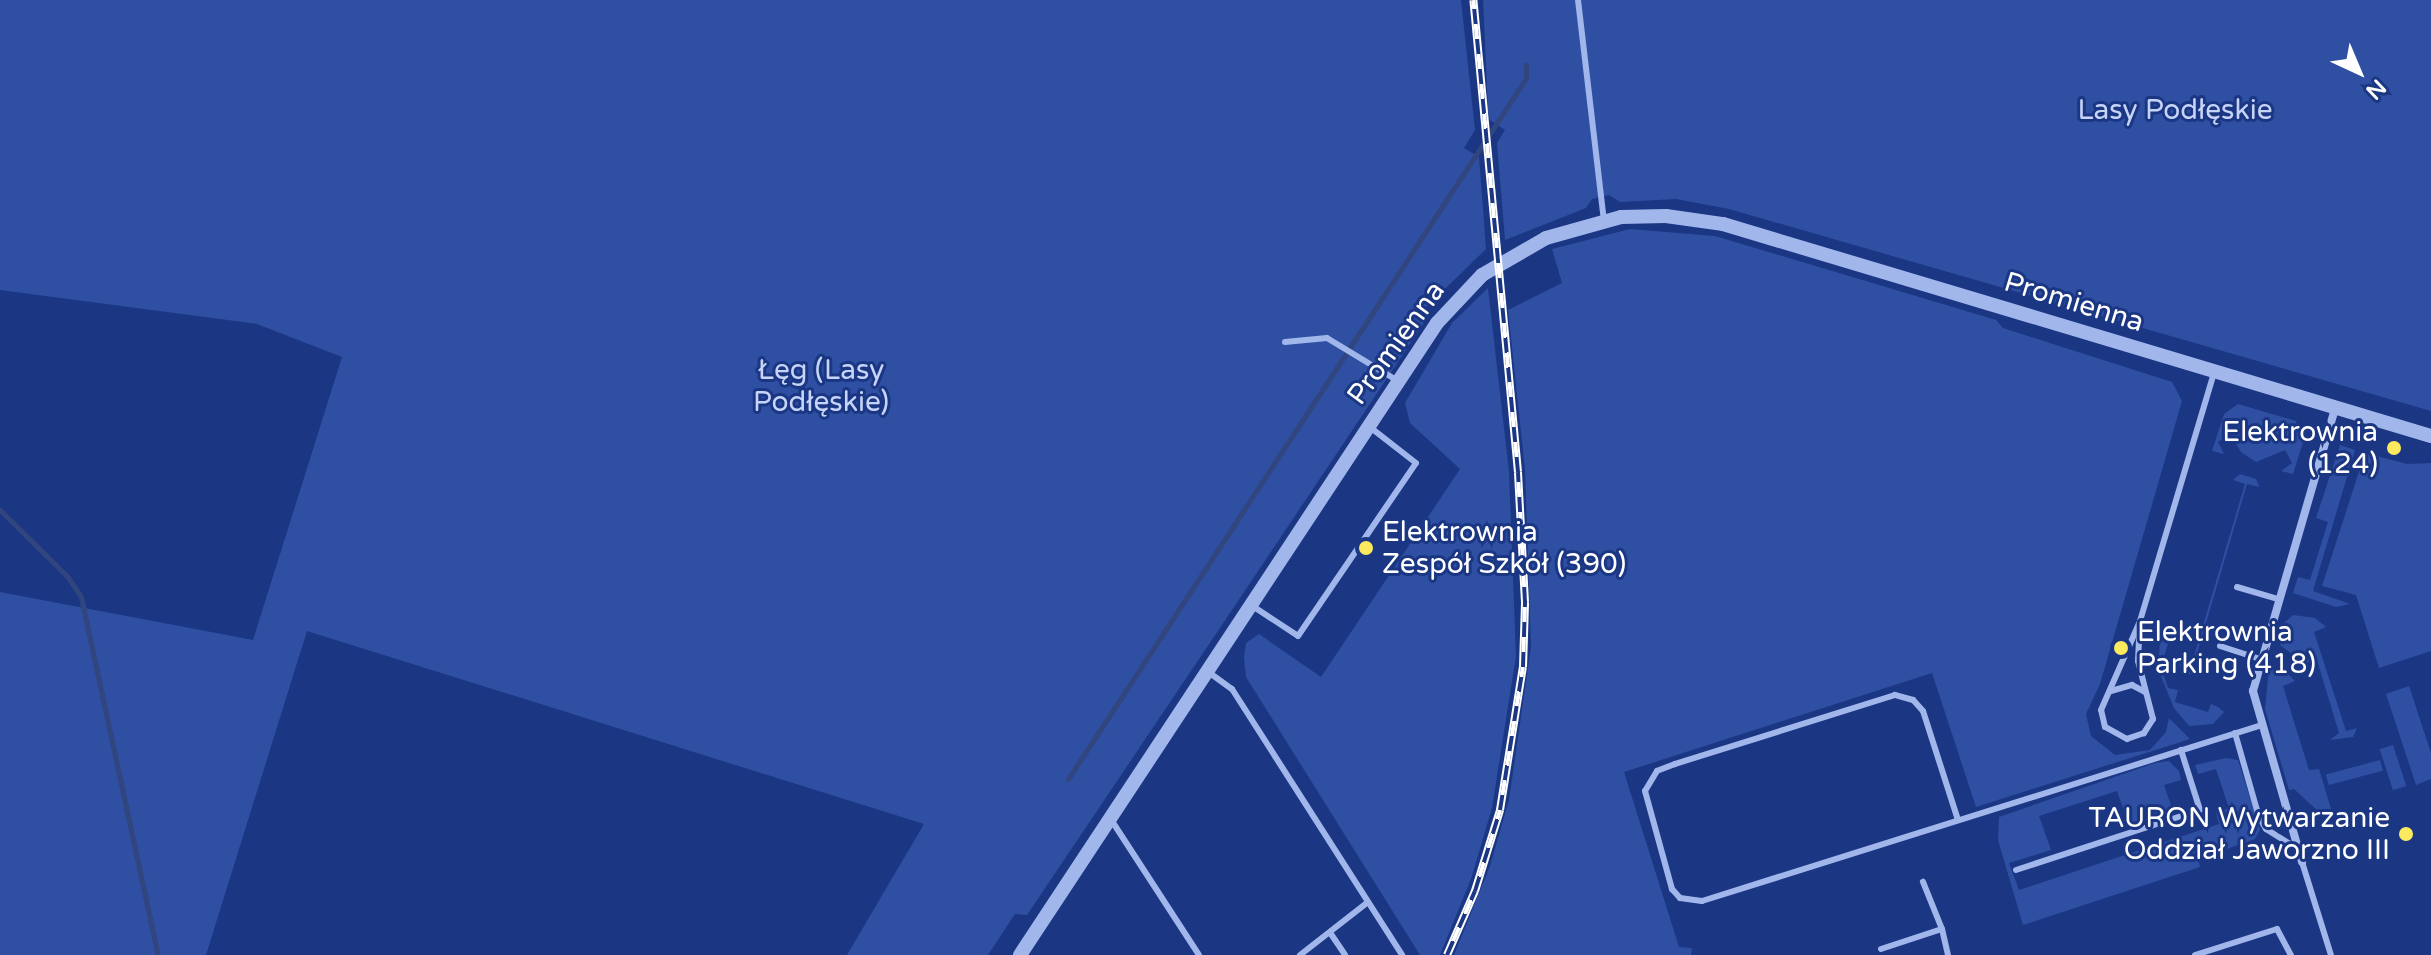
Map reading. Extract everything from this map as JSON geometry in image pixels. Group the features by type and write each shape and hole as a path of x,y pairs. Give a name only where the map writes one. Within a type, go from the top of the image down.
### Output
{"street":[{"name":"Promienna","path":"1020,955 1437,323 1482,275 1546,238 1604,221 1666,216 1723,224 2431,436"},
{"path":"2302,862 2259,726 2253,691 2335,408"}],"lane":[{"path":"1578,0 1604,221"},
{"path":"1285,342 1327,338 1398,381"},
{"path":"2140,621 2138,661 2154,710 2150,727 2127,739 2111,733 2101,719 2108,694 2140,621 2214,372"},
{"path":"1251,605 1298,636 1416,463 1368,426"},
{"path":"2237,587 2278,599"},
{"path":"2220,646 2260,659"},
{"path":"1207,671 1232,689 1402,955"},
{"path":"2108,694 2132,685 2147,694"},
{"path":"1958,820 1923,711 1913,700 1895,695 1675,764 1657,771 1645,791 1672,889 1690,901 1958,820 2259,726"},
{"path":"2235,733 2259,817 2266,829 2298,849"},
{"path":"2016,870 2200,810 2181,750"},
{"path":"1110,818 1199,955"},
{"path":"2302,862 2331,955"},
{"path":"1923,882 1942,929 1948,955"},
{"path":"1345,955 1331,934 1332,926 1368,902"},
{"path":"1881,949 1942,929"},
{"path":"2195,955 2277,929 2291,955"},
{"path":"1300,955 1331,934"}],"green space":[{"name":"Łęg (Lasy Podłęskie)","path":"0,0 1461,0 1475,130 1464,148 1479,157 1486,249 1416,317 1424,323 1232,610 1027,915 1015,914 988,955 847,955 924,824 307,631 206,955 0,955 0,592 253,640 342,357 257,324 0,290"},
{"name":"Lasy Podłęskie","path":"1483,0 2431,0 2431,411 1729,209 1676,199 1620,202 1609,195 1592,199 1586,208 1505,240 1497,143 1505,130 1490,120 1488,110"},
{"path":"1630,229 1715,236 1996,320 2003,328 2172,382 2182,401 2100,684 2086,714 2091,736 2115,755 2150,750 2166,732 2169,718 2190,739 1976,807 1932,673 1624,772 1679,947 1692,948 1691,955 1454,955 1490,866 1509,800 1531,647 1525,470 1508,310 1562,283 1552,249"},
{"path":"1488,288 1509,472 1516,656 1492,808 1471,879 1440,955 1420,955 1246,677 1244,658 1246,643 1259,634 1321,677 1460,469 1410,423 1405,403 1452,323"},
{"path":"2238,404 2296,421 2303,442 2293,474 2281,471 2292,463 2285,450 2256,462 2241,452 2230,434 2218,442 2224,454 2212,451 2224,414"},
{"path":"2340,445 2355,450 2313,591 2350,604 2336,607 2293,593 2298,577 2310,580 2328,522 2316,518"},
{"path":"2365,453 2407,464 2431,463 2431,651 2379,668 2356,595 2322,586"},
{"path":"2240,474 2256,479 2259,487 2247,484 2193,667 2205,671 2196,676 2183,672 2179,663 2191,666 2245,484 2233,480"},
{"path":"2293,615 2315,618 2326,627 2314,632 2346,731 2357,728 2353,737 2330,740 2339,733 2317,660 2304,663 2280,645 2285,622"},
{"path":"2161,628 2172,630 2161,667 2168,688 2178,690 2175,702 2208,712 2211,704 2218,707 2224,712 2213,724 2189,726 2174,708 2158,669"},
{"path":"2269,668 2286,672 2295,681 2283,686 2309,770 2319,769 2331,809 2319,812 2294,789 2289,790 2265,709"},
{"path":"2409,686 2431,753 2431,779 2416,785 2386,694"},
{"path":"2393,745 2406,786 2393,790 2380,749"},
{"path":"2226,758 2238,760 2260,830 2255,839 2198,859 2200,867 2023,925 1998,840 1999,817 2155,763 2169,761 2179,771 2181,780 2164,785 2173,811 2129,825 2117,791 2039,816 2051,850 2009,863 2019,890 2219,824 2216,813 2229,808 2216,769 2198,774 2195,765"},
{"path":"2380,760 2383,771 2329,785 2326,774"}],"waterway":[{"path":"1068,779 1526,78 1526,65"},
{"path":"0,510 67,576 81,597 158,955"}],"railway":[{"path":"1447,955 1475,891 1500,810 1523,667 1525,602 1518,472 1473,0"}],"place":[{"name":"Elektrownia (124)","path":"2394,448"},
{"name":"Elektrownia Zespół Szkół (390)","path":"1366,548"},
{"name":"Elektrownia Parking (418)","path":"2121,648"},
{"name":"TAURON Wytwarzanie Oddział Jaworzno III","path":"2406,834"}]}
